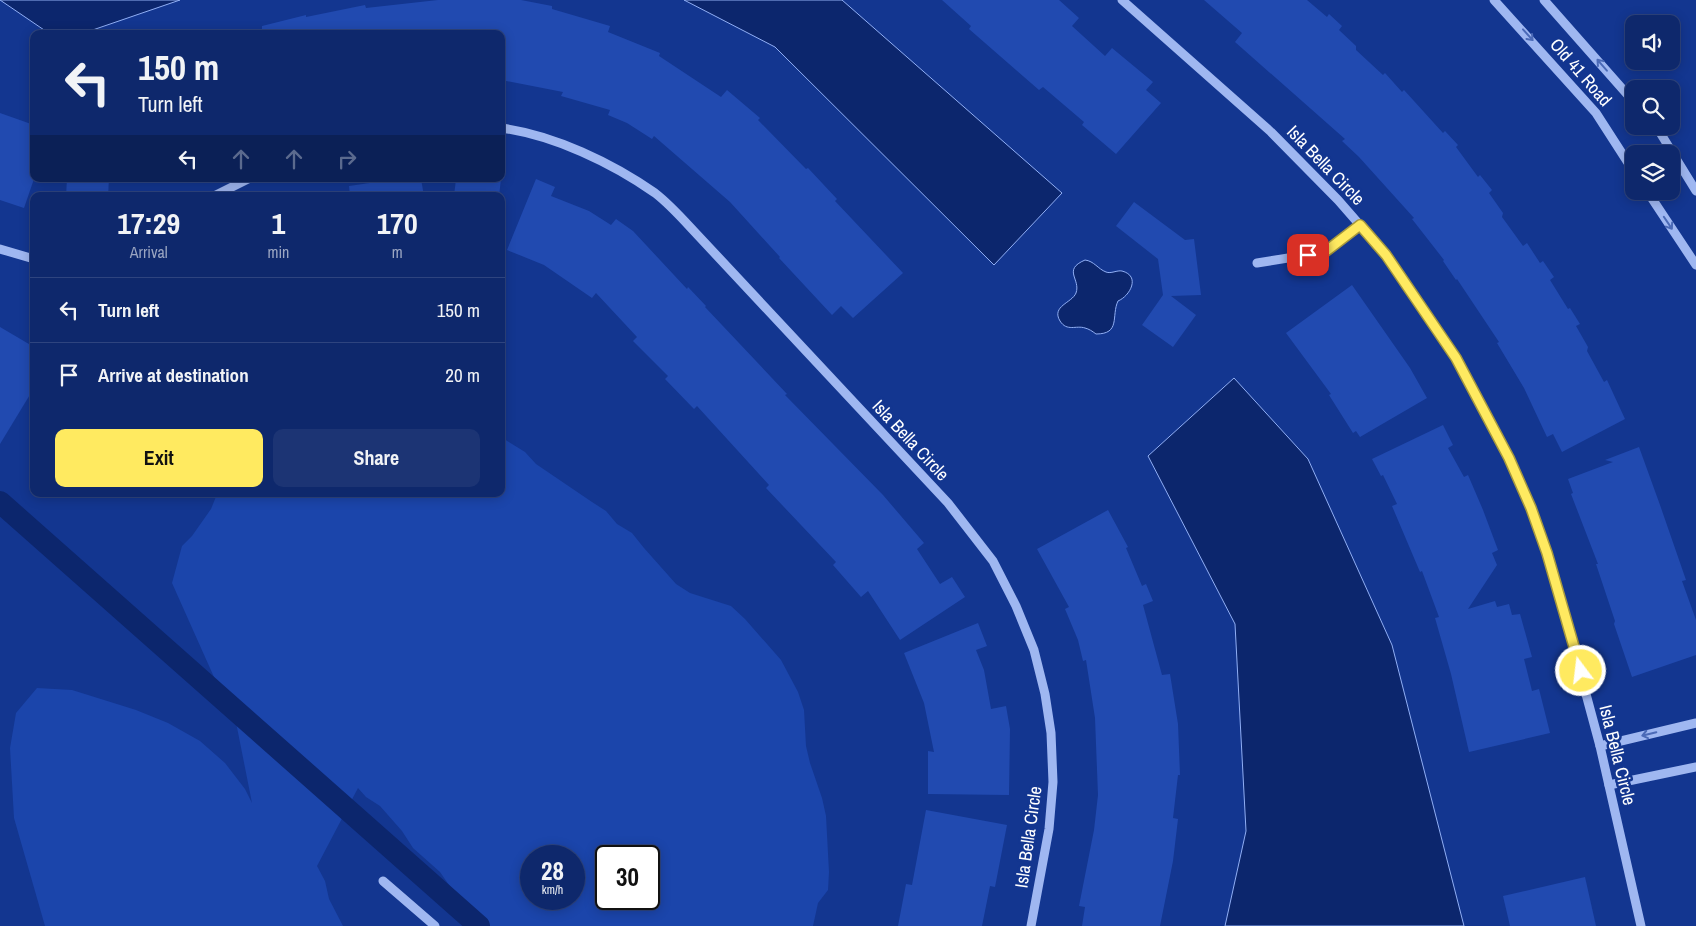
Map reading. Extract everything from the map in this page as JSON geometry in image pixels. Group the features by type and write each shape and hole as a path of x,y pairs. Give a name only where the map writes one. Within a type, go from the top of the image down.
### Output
{"street":[{"name":"Isla Bella Circle","path":"1122,0 1271,132 1302,162 1386,255 1456,358 1509,458 1531,508 1552,568 1600,746 1641,926"},
{"name":"Old 41 Road","path":"1494,0 1596,113 1625,158"},
{"name":"Old 41 Road","path":"1544,0 1625,92"},
{"name":"Isla Bella Circle","path":"505,129 546,139 589,154 657,194 948,503 993,561 1016,606 1034,650 1045,694 1051,734 1053,782 1049,829 1031,926"},
{"path":"1662,135 1696,191"},
{"path":"222,192 242,182"},
{"path":"1653,200 1696,265"},
{"path":"1257,263 1325,252 1360,225"},
{"path":"0,249 30,259"},
{"path":"1600,746 1696,723"},
{"path":"1609,785 1696,767"},
{"path":"383,881 433,925"}],"shaded area":[{"path":"0,0 180,0 93,30 44,30"},
{"path":"684,0 842,0 1062,193 994,265 775,47"},
{"path":"1085,260 1106,272 1122,271 1131,277 1132,286 1130,291 1118,301 1112,328 1104,333 1096,334 1082,327 1066,326 1060,321 1058,316 1060,308 1076,293 1077,288 1073,271 1078,264"},
{"path":"1234,378 1308,459 1392,645 1464,926 1225,926 1246,831 1235,624 1148,456"},
{"path":"505,440 525,452 536,464 606,511 617,524 632,533 676,584 690,593 731,606 781,660 798,692 804,710 806,746 826,816 828,890 818,903 813,926 490,926 475,911 460,901 440,872 413,848 402,831 380,806 366,797 358,788 317,866 325,881 329,899 343,926 45,926 14,818 10,748 16,713 37,688 72,690 136,710 168,723 200,741 225,763 245,789 252,803 232,702 222,695 172,583 182,546 192,536 211,509 216,497 505,497"}],"building":[{"path":"438,0 521,0 552,6 552,9 610,26 608,32 660,53 659,56 721,97 727,90 760,118 758,120 806,169 808,168 837,199 835,201 903,273 853,318 841,306 832,315 730,202 654,136 652,139 627,123 608,115 610,110 561,96 563,92 505,81 505,30 262,30 262,26 306,15 306,17 365,5 366,8"},
{"path":"942,0 1059,0 1079,18 1072,26 1105,56 1112,48 1153,82 1146,90 1161,103 1116,154 1082,125 1084,122 1043,87 1039,90 969,29 971,26"},
{"path":"1204,0 1307,0 1327,17 1329,14 1342,26 1339,30 1356,46 1356,50 1383,75 1385,73 1402,92 1404,90 1443,133 1445,131 1458,145 1456,147 1478,177 1480,175 1492,190 1489,193 1503,213 1502,217 1523,246 1527,243 1540,263 1543,261 1554,277 1550,280 1580,324 1576,326 1588,347 1587,351 1604,382 1607,380 1625,419 1562,452 1553,434 1547,437 1524,388 1497,343 1499,342 1444,260 1412,219 1414,218 1342,141 1345,139 1235,42 1242,33"},
{"path":"0,113 30,124 30,182 33,182 24,208 0,200"},
{"path":"536,179 555,187 551,196 589,211 611,225 616,219 633,231 687,289 688,287 706,306 787,394 785,395 883,495 924,543 917,549 940,584 952,577 965,597 900,640 868,591 861,597 833,565 836,562 766,488 769,485 697,406 694,409 665,379 668,376 633,341 637,337 596,293 592,298 544,265 507,250"},
{"path":"67,182 109,182 108,192 66,192"},
{"path":"376,182 422,182 423,192 350,192 349,186"},
{"path":"456,182 501,182 499,192 454,192"},
{"path":"1134,202 1185,240 1194,239 1201,295 1171,296 1196,315 1173,347 1142,325 1163,295 1158,259 1116,226"},
{"path":"1352,285 1410,368 1427,398 1360,437 1356,431 1353,433 1329,395 1331,394 1286,333"},
{"path":"0,327 30,345 30,395 0,444"},
{"path":"1443,425 1453,445 1448,448 1464,477 1468,475 1498,550 1492,553 1497,565 1468,609 1495,601 1497,607 1509,604 1512,615 1520,614 1532,657 1524,659 1532,691 1539,689 1550,733 1469,752 1451,674 1435,618 1439,617 1422,571 1420,572 1392,506 1397,504 1383,475 1381,476 1372,459"},
{"path":"1639,447 1686,580 1682,581 1696,620 1696,655 1632,677 1596,564 1598,564 1571,494 1573,493 1568,479 1613,462 1605,460"},
{"path":"1108,510 1128,547 1126,548 1142,586 1146,584 1153,601 1143,605 1162,675 1170,674 1178,724 1180,775 1178,775 1173,818 1178,819 1173,861 1160,926 1082,926 1085,907 1079,906 1094,830 1098,795 1095,718 1086,660 1083,661 1078,640 1065,609 1069,607 1037,549"},
{"path":"978,623 987,646 976,650 984,670 991,709 1006,706 1010,729 1009,795 928,794 928,751 934,752 924,703 904,653"},
{"path":"926,810 1007,825 995,887 990,886 982,926 898,926 906,884 912,885"},
{"path":"1585,877 1596,926 1510,926 1503,896"}],"waterway":[{"path":"0,502 479,926"}],"route":[{"path":"1308,255 1325,252 1360,225 1386,255 1456,358 1509,458 1531,508 1552,568 1581,671"}]}
